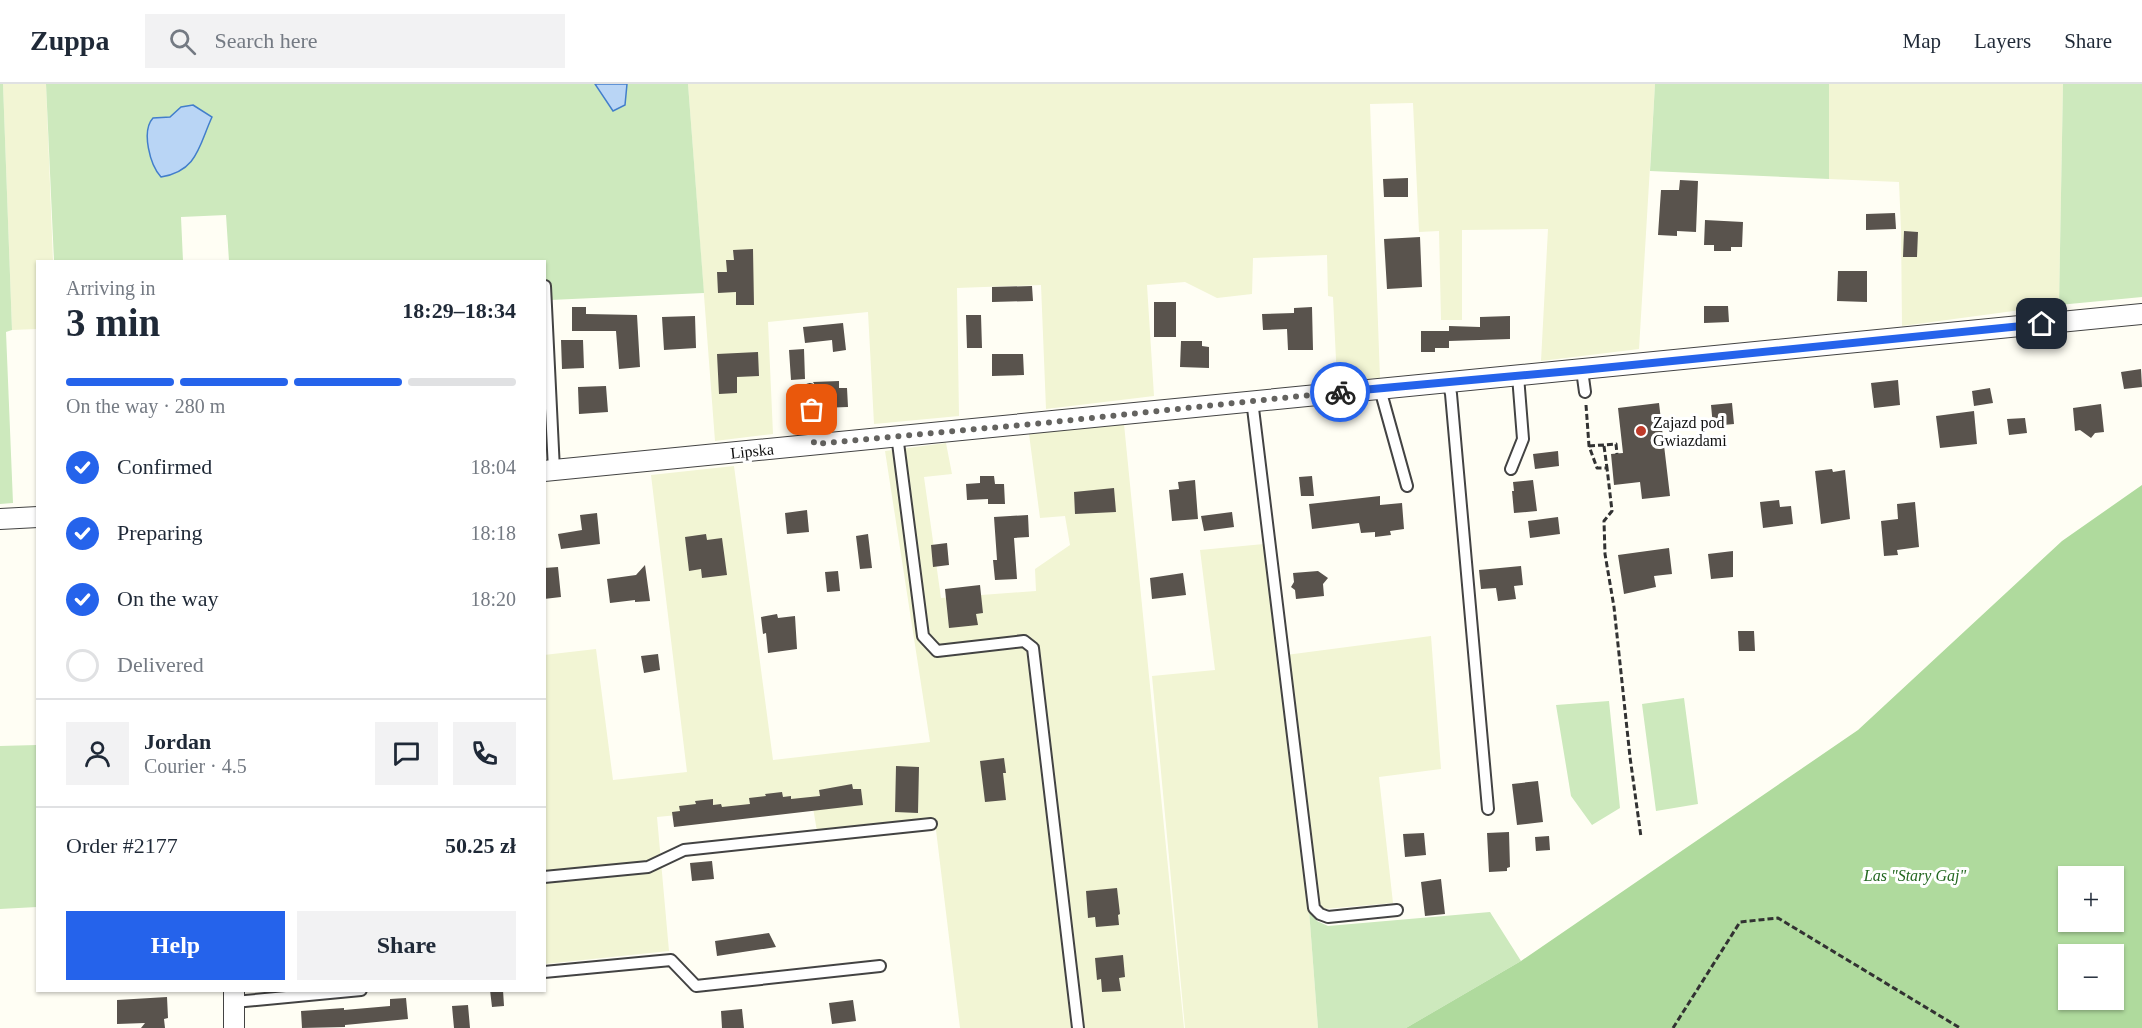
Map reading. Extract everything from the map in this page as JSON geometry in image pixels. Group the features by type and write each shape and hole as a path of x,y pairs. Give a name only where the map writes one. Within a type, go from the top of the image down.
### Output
{"street":[{"name":"Lipska","path":"549,471 2142,314"},
{"path":"0,519 36,517"},
{"path":"234,996 234,1028"}],"lane":[{"path":"546,332 549,471"},
{"path":"1582,370 1585,392"},
{"path":"1511,469 1523,439 1518,376"},
{"path":"1448,382 1451,394 1488,809"},
{"path":"1380,388 1407,486"},
{"path":"810,390 814,444"},
{"path":"1252,400 1314,908 1320,914 1328,917 1397,910"},
{"path":"897,435 923,636 937,651 1024,641 1034,648 1078,1028"},
{"path":"546,878 648,867 684,850 931,824"},
{"path":"546,972 671,960 696,986 880,966"},
{"path":"234,996 319,992"}],"path":[{"path":"1585,392 1589,446 1597,468 1606,468"},
{"path":"1589,446 1616,444 1617,454"},
{"path":"1604,445 1612,511 1604,521 1605,554 1614,607 1629,757 1641,837"},
{"path":"1673,1028 1740,922 1778,918 1960,1028"}],"green space":[{"path":"0,84 3,84 12,330 6,332 13,503 0,504"},
{"path":"3,84 46,84 53,260 36,260 36,329 12,330"},
{"path":"46,84 688,84 704,293 550,300 546,287 546,260 229,260 226,215 181,217 183,260 54,260"},
{"path":"688,84 1655,84 1639,349 1541,361 1548,229 1462,230 1462,320 1441,320 1439,231 1419,232 1413,103 1370,104 1380,378 1337,381 1333,297 1328,296 1327,255 1253,258 1252,294 1217,298 1185,282 1147,285 1154,396 1046,409 1041,285 957,288 959,416 874,424 868,312 768,322 773,434 715,441"},
{"path":"1655,84 1829,84 1829,179 1650,171"},
{"path":"1829,84 2063,84 2059,305 1902,326 1899,182 1829,179"},
{"path":"2063,84 2142,84 2142,297 2059,305"},
{"path":"1124,424 1184,1028 960,1028 936,830 819,843 812,802 657,817 669,951 546,964 546,655 596,649 613,780 687,772 651,475 734,466 773,760 930,742 885,451 946,443 952,474 924,477 941,598 1036,591 1035,569 1070,545 1065,516 1040,518 1029,434"},
{"name":"Las \"Stary Gaj\"","path":"2142,485 2142,1028 1406,1028 1521,961 1858,730 2062,541"},
{"path":"1264,544 1309,910 1318,1028 1185,1028 1152,676 1215,670 1200,550"},
{"path":"1431,636 1441,769 1379,777 1393,903 1324,909 1318,905 1286,655"},
{"path":"1684,698 1698,804 1656,811 1642,704"},
{"path":"1609,701 1620,808 1592,825 1571,796 1556,705"},
{"path":"36,745 36,907 0,909 0,746"},
{"path":"1309,910 1317,921 1328,926 1490,912 1521,961 1406,1028 1318,1028"}],"water":[{"path":"595,84 627,84 625,105 613,111"},
{"path":"193,105 212,117 200,147 190,163 183,169 161,177 153,165 148,148 149,124 153,118 170,117 181,107"}],"building":[{"path":"1408,178 1408,197 1384,197 1383,179"},
{"path":"1680,180 1698,181 1696,232 1677,231 1677,236 1658,235 1661,190 1679,190"},
{"path":"1895,213 1896,229 1866,230 1866,214"},
{"path":"1705,220 1743,222 1742,247 1731,247 1731,251 1714,251 1714,245 1704,245"},
{"path":"1904,231 1918,232 1917,257 1903,257"},
{"path":"1420,237 1422,287 1387,289 1384,239"},
{"path":"753,249 754,305 736,305 736,292 718,293 717,272 727,272 726,260 734,260 733,250"},
{"path":"1838,271 1867,271 1867,302 1837,301"},
{"path":"1032,286 1033,301 992,302 992,287"},
{"path":"1154,302 1176,302 1176,337 1154,337"},
{"path":"1704,306 1728,306 1729,322 1704,323"},
{"path":"572,307 586,307 586,314 637,315 640,367 619,369 616,331 572,331"},
{"path":"1312,307 1313,350 1288,350 1287,329 1263,330 1262,314 1294,313 1294,308"},
{"path":"966,315 981,315 982,348 967,348"},
{"path":"695,316 696,348 664,350 662,317"},
{"path":"1510,316 1510,339 1449,341 1449,348 1435,348 1435,352 1421,352 1421,331 1449,331 1449,326 1480,327 1480,317"},
{"path":"843,323 846,350 833,352 832,340 805,343 803,327"},
{"path":"561,340 583,340 584,368 562,369"},
{"path":"1181,341 1202,341 1202,346 1209,347 1209,368 1180,367"},
{"path":"804,349 805,379 791,380 789,350"},
{"path":"758,352 759,376 737,377 737,393 719,394 717,354"},
{"path":"992,354 1023,354 1024,375 992,376"},
{"path":"2141,369 2142,387 2124,389 2121,372"},
{"path":"1898,380 1900,405 1874,408 1871,383"},
{"path":"839,381 839,388 847,388 848,407 819,408 817,389 813,382"},
{"path":"606,386 608,412 579,414 578,387"},
{"path":"1990,388 1993,403 1974,406 1972,391"},
{"name":"Zajazd pod Gwiazdami","path":"1659,403 1670,496 1642,499 1640,482 1614,485 1611,454 1623,453 1618,408"},
{"path":"1732,403 1734,424 1713,426 1711,405"},
{"path":"2101,404 2104,432 2095,433 2091,438 2080,430 2075,431 2073,408"},
{"path":"1974,411 1977,444 1940,448 1936,416"},
{"path":"2025,418 2027,433 2009,435 2007,419"},
{"path":"1558,451 1559,466 1535,469 1533,454"},
{"path":"1832,469 1833,472 1845,470 1850,519 1821,524 1815,471"},
{"path":"980,476 994,476 995,484 1004,484 1005,504 988,504 988,499 967,500 966,484 980,483"},
{"path":"1312,476 1314,496 1301,496 1299,477"},
{"path":"1195,480 1198,519 1172,521 1169,490 1179,489 1178,482"},
{"path":"1533,480 1537,511 1514,513 1513,482"},
{"path":"1114,488 1116,512 1075,514 1074,492"},
{"path":"1380,496 1380,505 1402,503 1404,529 1390,531 1391,535 1375,537 1375,532 1361,533 1359,523 1312,529 1309,504"},
{"path":"1779,500 1780,507 1791,506 1793,524 1763,528 1760,502"},
{"path":"1915,502 1919,547 1897,550 1898,555 1884,556 1881,521 1898,519 1897,504"},
{"path":"807,510 809,532 787,534 785,513"},
{"path":"1232,512 1234,527 1204,531 1201,516"},
{"path":"597,513 600,544 561,549 558,534 582,530 580,515"},
{"path":"1028,515 1029,537 1014,538 1017,579 995,580 993,560 997,560 994,517"},
{"path":"1558,517 1560,534 1530,538 1528,521"},
{"path":"706,534 707,540 722,538 727,575 702,578 701,569 689,571 685,537"},
{"path":"868,534 872,568 860,569 856,536"},
{"path":"947,543 949,565 933,567 931,545"},
{"path":"1669,548 1672,574 1654,576 1656,587 1624,594 1618,555"},
{"path":"1733,551 1733,577 1711,579 1708,554"},
{"path":"645,565 650,601 610,603 607,579 636,575"},
{"path":"1521,566 1523,585 1514,586 1516,599 1498,601 1496,588 1481,589 1479,570"},
{"path":"558,567 561,597 546,599 546,568"},
{"path":"838,571 840,591 827,592 825,572"},
{"path":"1318,571 1328,578 1323,584 1324,596 1296,599 1295,590 1291,587 1294,582 1293,573"},
{"path":"1183,573 1186,595 1152,599 1150,578"},
{"path":"980,585 983,613 976,614 978,625 949,628 945,589"},
{"path":"777,614 778,618 795,616 797,649 768,653 766,633 763,634 761,617"},
{"path":"1738,631 1754,631 1755,651 1739,651"},
{"path":"658,654 660,670 644,673 641,656"},
{"path":"1004,758 1006,800 985,802 980,761"},
{"path":"896,766 919,767 918,813 895,812"},
{"path":"1538,781 1543,822 1517,825 1512,784"},
{"path":"852,784 853,789 861,789 863,805 674,827 672,812 680,811 679,806 696,804 695,801 713,799 713,805 721,804 722,807 750,804 749,798 766,796 765,794 782,792 783,797 791,796 791,799 820,796 819,790"},
{"path":"1509,832 1510,867 1507,871 1489,872 1487,833"},
{"path":"1424,833 1426,855 1405,857 1403,834"},
{"path":"1549,836 1550,850 1536,851 1535,837"},
{"path":"712,861 714,879 692,881 690,863"},
{"path":"1441,879 1445,914 1425,916 1421,882"},
{"path":"1117,888 1119,925 1096,927 1095,917 1088,918 1086,891"},
{"path":"769,933 776,947 717,956 715,941"},
{"path":"1123,955 1125,977 1119,978 1121,991 1102,992 1101,979 1097,980 1095,958"},
{"path":"490,992 503,992 504,1006 492,1007"},
{"path":"167,997 168,1018 164,1019 165,1028 141,1028 145,1023 117,1024 117,1000"},
{"path":"406,998 408,1019 345,1025 345,1027 302,1028 301,1011 390,1006 390,999"},
{"path":"853,1000 856,1021 832,1024 829,1003"},
{"path":"468,1005 470,1028 454,1028 452,1006"},
{"path":"742,1009 744,1028 722,1028 721,1011"}],"way so far":[{"path":"812,410 814,444 1340,392"}],"place":[{"name":"Zajazd pod Gwiazdami","path":"1641,431"}],"route":[{"path":"1340,392 2042,324"}]}
